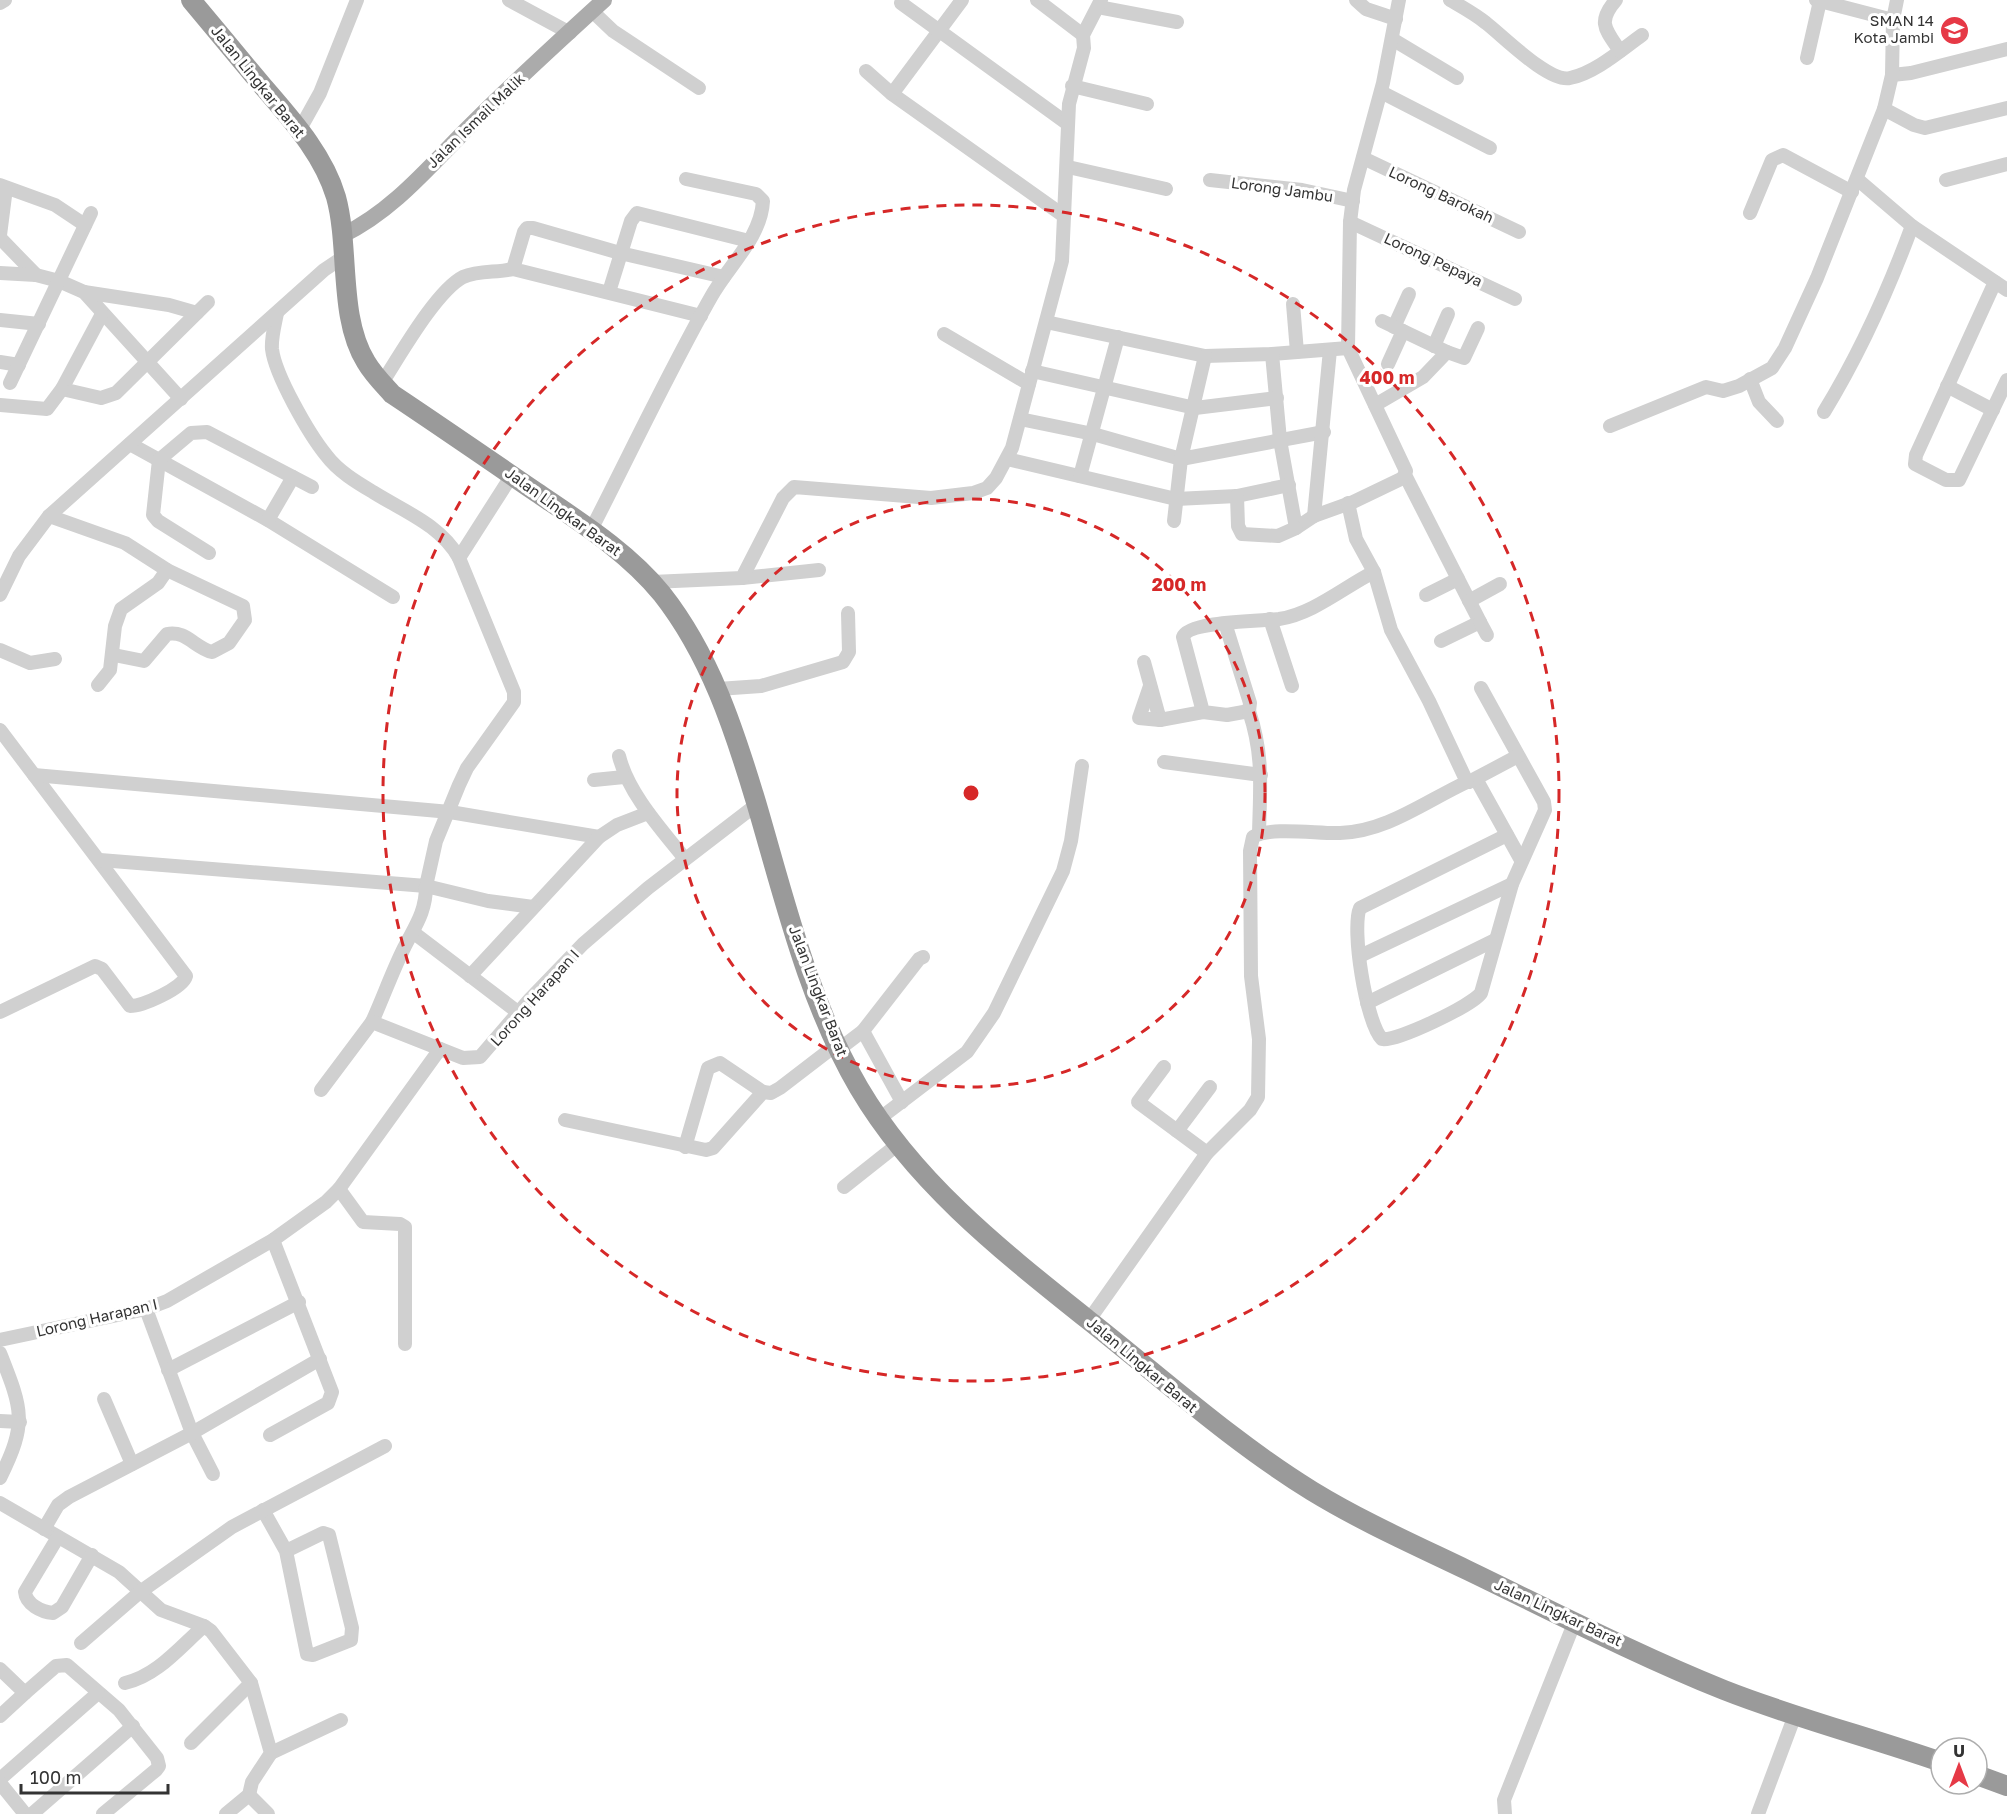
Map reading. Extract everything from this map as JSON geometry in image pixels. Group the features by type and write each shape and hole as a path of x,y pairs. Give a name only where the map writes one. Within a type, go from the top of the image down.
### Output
{"highway":[{"name":"Jalan Lingkar Barat","path":"191,0 300,129 324,168 336,197 343,236 351,323 364,361 392,394 591,530 652,582 682,623 718,689 808,972 837,1048 897,1145 951,1203 1046,1287 1225,1433 1313,1492 1368,1522 1575,1622 1719,1688 1929,1758"},
{"path":"1989,1779 2007,1786"}],"main road":[{"name":"Jalan Ismail Malik","path":"343,236 364,225 407,189 475,120 598,5"}],"street":[{"path":"0,3 5,0"},
{"path":"300,129 320,93 357,0"},
{"path":"509,0 570,33"},
{"path":"892,94 962,0"},
{"path":"1037,0 1083,35"},
{"path":"1356,0 1366,9 1395,19"},
{"path":"1399,0 1381,92 1353,201 1350,222 1348,348 1406,471 1405,475 1487,635"},
{"path":"1450,0 1484,21 1539,66 1560,78 1571,78 1580,74 1620,51 1642,35"},
{"path":"1616,0 1604,19 1605,26 1620,51"},
{"path":"1610,426 1706,387 1739,385 1772,368 1785,348 1855,185 1884,109 1893,75 1893,21 1897,0"},
{"path":"1807,58 1824,1 1893,21"},
{"path":"901,3 1068,124"},
{"path":"742,578 783,498 794,487 931,498 959,495 987,488 1007,459 1020,419 1062,261 1068,167 1068,124 1072,86 1084,48 1083,35 1099,4 1177,22"},
{"path":"598,5 613,31 699,88"},
{"path":"1392,39 1457,78"},
{"path":"1893,75 1911,73 2007,49"},
{"path":"866,71 892,94 1064,216"},
{"path":"1072,86 1147,104"},
{"path":"1381,92 1490,148"},
{"path":"1884,109 1914,125 1925,128 2007,108"},
{"path":"1750,213 1772,160 1782,155 1855,185 2007,290"},
{"name":"Lorong Barokah","path":"1363,158 1519,232"},
{"path":"1946,180 2007,164"},
{"path":"1068,167 1166,189"},
{"path":"591,530 646,417 701,316 749,241 762,205 760,196 750,192 686,179"},
{"name":"Lorong Jambu","path":"1210,180 1302,190 1353,201"},
{"path":"10,383 88,219 3,186 0,237 36,275"},
{"path":"609,292 631,220 639,212 749,241"},
{"name":"Lorong Pepaya","path":"1350,222 1515,298"},
{"path":"1824,412 1850,370 1895,272 1912,226"},
{"path":"513,269 524,232 529,228 620,253 724,277"},
{"path":"0,595 19,556 49,516 324,270 345,256"},
{"path":"382,383 423,320 462,278 481,273 513,269 701,316"},
{"path":"0,273 36,275 59,281 84,292 169,305 197,313"},
{"path":"1995,282 1916,454 1915,464 1946,480 1959,480 2007,380"},
{"path":"84,292 181,399"},
{"path":"1388,364 1393,326 1409,294"},
{"path":"63,389 101,398 116,393 208,302"},
{"path":"1293,304 1297,352"},
{"path":"277,313 272,346 275,366 326,455 351,478 438,531 453,546 515,696 514,702 467,768 436,841 426,886 425,908 372,1022 321,1090"},
{"path":"0,405 47,409 63,389 102,314"},
{"path":"1375,405 1423,377 1440,349 1448,314"},
{"path":"0,320 39,324"},
{"path":"1046,322 1205,356 1348,348"},
{"path":"1393,326 1464,358 1478,328"},
{"path":"944,333 1030,377 1104,388 1195,408 1277,398"},
{"path":"1080,476 1118,337"},
{"path":"1314,516 1324,432 1330,350"},
{"path":"1272,354 1280,440 1296,528"},
{"path":"1174,520 1181,459 1195,408 1205,356"},
{"path":"0,362 19,365"},
{"path":"1739,385 1778,421"},
{"path":"1947,386 1993,410"},
{"path":"1020,419 1093,434 1181,459 1324,432"},
{"path":"209,553 158,521 153,515 159,460 191,433 202,431 312,487"},
{"path":"130,444 268,520 393,597"},
{"path":"1007,459 1176,499 1237,496 1289,485"},
{"path":"459,558 512,475"},
{"path":"1237,496 1238,526 1242,534 1272,537 1296,528 1314,516 1348,503 1405,475"},
{"path":"268,520 293,477"},
{"path":"1348,503 1356,539 1374,572 1391,630 1472,781 1521,860"},
{"path":"49,516 125,543 167,570 243,606 245,620 229,643 212,652 173,633 167,634 144,661 114,655"},
{"path":"98,685 110,670 114,655 115,626 121,609 158,584 167,570"},
{"path":"652,582 742,578 819,570"},
{"path":"1203,712 1183,637 1190,629 1281,618 1306,610 1374,572"},
{"path":"1426,595 1458,579"},
{"path":"1469,601 1500,584"},
{"path":"718,689 761,686 843,663 849,652 848,613"},
{"path":"1270,619 1292,686"},
{"path":"1442,641 1480,621"},
{"path":"1089,1320 1207,1153 1250,1110 1259,1092 1259,1040 1251,976 1250,842 1258,834 1261,775 1257,736 1249,711 1250,704 1225,623"},
{"path":"0,650 30,663 55,659"},
{"path":"1144,662 1160,720"},
{"path":"1150,686 1139,718 1160,720 1203,712 1227,715 1249,711"},
{"path":"1481,688 1545,806 1512,884 1481,993 1467,1004 1386,1040 1379,1037 1366,1003 1357,920 1359,908 1507,835"},
{"path":"0,730 185,972 184,983 139,1005 130,1006 102,969 95,966 0,1012"},
{"path":"619,756 624,777 648,813 686,859"},
{"path":"1258,834 1341,833 1373,829 1518,756"},
{"path":"1164,762 1261,775"},
{"path":"879,1119 974,1044 1011,982 1063,872 1071,841 1082,766"},
{"path":"34,775 450,812 599,837"},
{"path":"594,780 624,777"},
{"name":"Lorong Harapan I","path":"0,1340 146,1309 166,1301 306,1219 339,1189 440,1049 463,1058 480,1058 570,957 686,859 756,805"},
{"path":"470,976 599,837 617,825 648,813"},
{"path":"100,860 426,886 488,901 533,907"},
{"path":"1360,956 1512,884"},
{"path":"414,933 519,1013"},
{"path":"1366,1003 1495,940"},
{"path":"685,1147 708,1068 713,1064 720,1062 763,1092 771,1093 863,1031 919,959 923,957"},
{"path":"372,1022 440,1049"},
{"path":"863,1031 902,1102"},
{"path":"1164,1067 1138,1102 1207,1153"},
{"path":"1177,1131 1210,1087"},
{"path":"565,1120 706,1150 713,1148 763,1092"},
{"path":"844,1187 897,1145"},
{"path":"339,1189 363,1222 400,1224 405,1227 405,1344"},
{"path":"270,1435 328,1403 332,1387 273,1240"},
{"path":"168,1370 299,1302"},
{"path":"146,1309 192,1433 213,1474"},
{"path":"0,1353 16,1395 20,1422 10,1457 0,1478"},
{"path":"44,1529 63,1501 192,1433 247,1399 320,1359"},
{"path":"104,1399 132,1464"},
{"path":"0,1421 20,1422"},
{"path":"81,1642 140,1592 232,1527 385,1446"},
{"path":"0,1503 119,1572 161,1610 204,1626 251,1683 271,1754"},
{"path":"263,1510 286,1551 307,1654 313,1655 351,1640 352,1628 329,1535 324,1533 286,1551"},
{"path":"58,1537 25,1592 29,1603 53,1613 62,1607 92,1555"},
{"path":"1505,1814 1504,1800 1575,1622"},
{"path":"126,1683 139,1680 153,1672 204,1626"},
{"path":"0,1716 56,1666 62,1664 67,1665 133,1726 157,1758 159,1767 103,1814"},
{"path":"0,1668 25,1694"},
{"path":"191,1743 251,1683"},
{"path":"25,1814 0,1781 98,1693"},
{"path":"1758,1814 1795,1715"},
{"path":"226,1814 249,1796 252,1782 271,1754 341,1720"},
{"path":"32,1814 133,1726"},
{"path":"249,1796 268,1814"}],"place":[{"name":"SMAN 14 Kota Jambi","path":"1955,30"}]}
